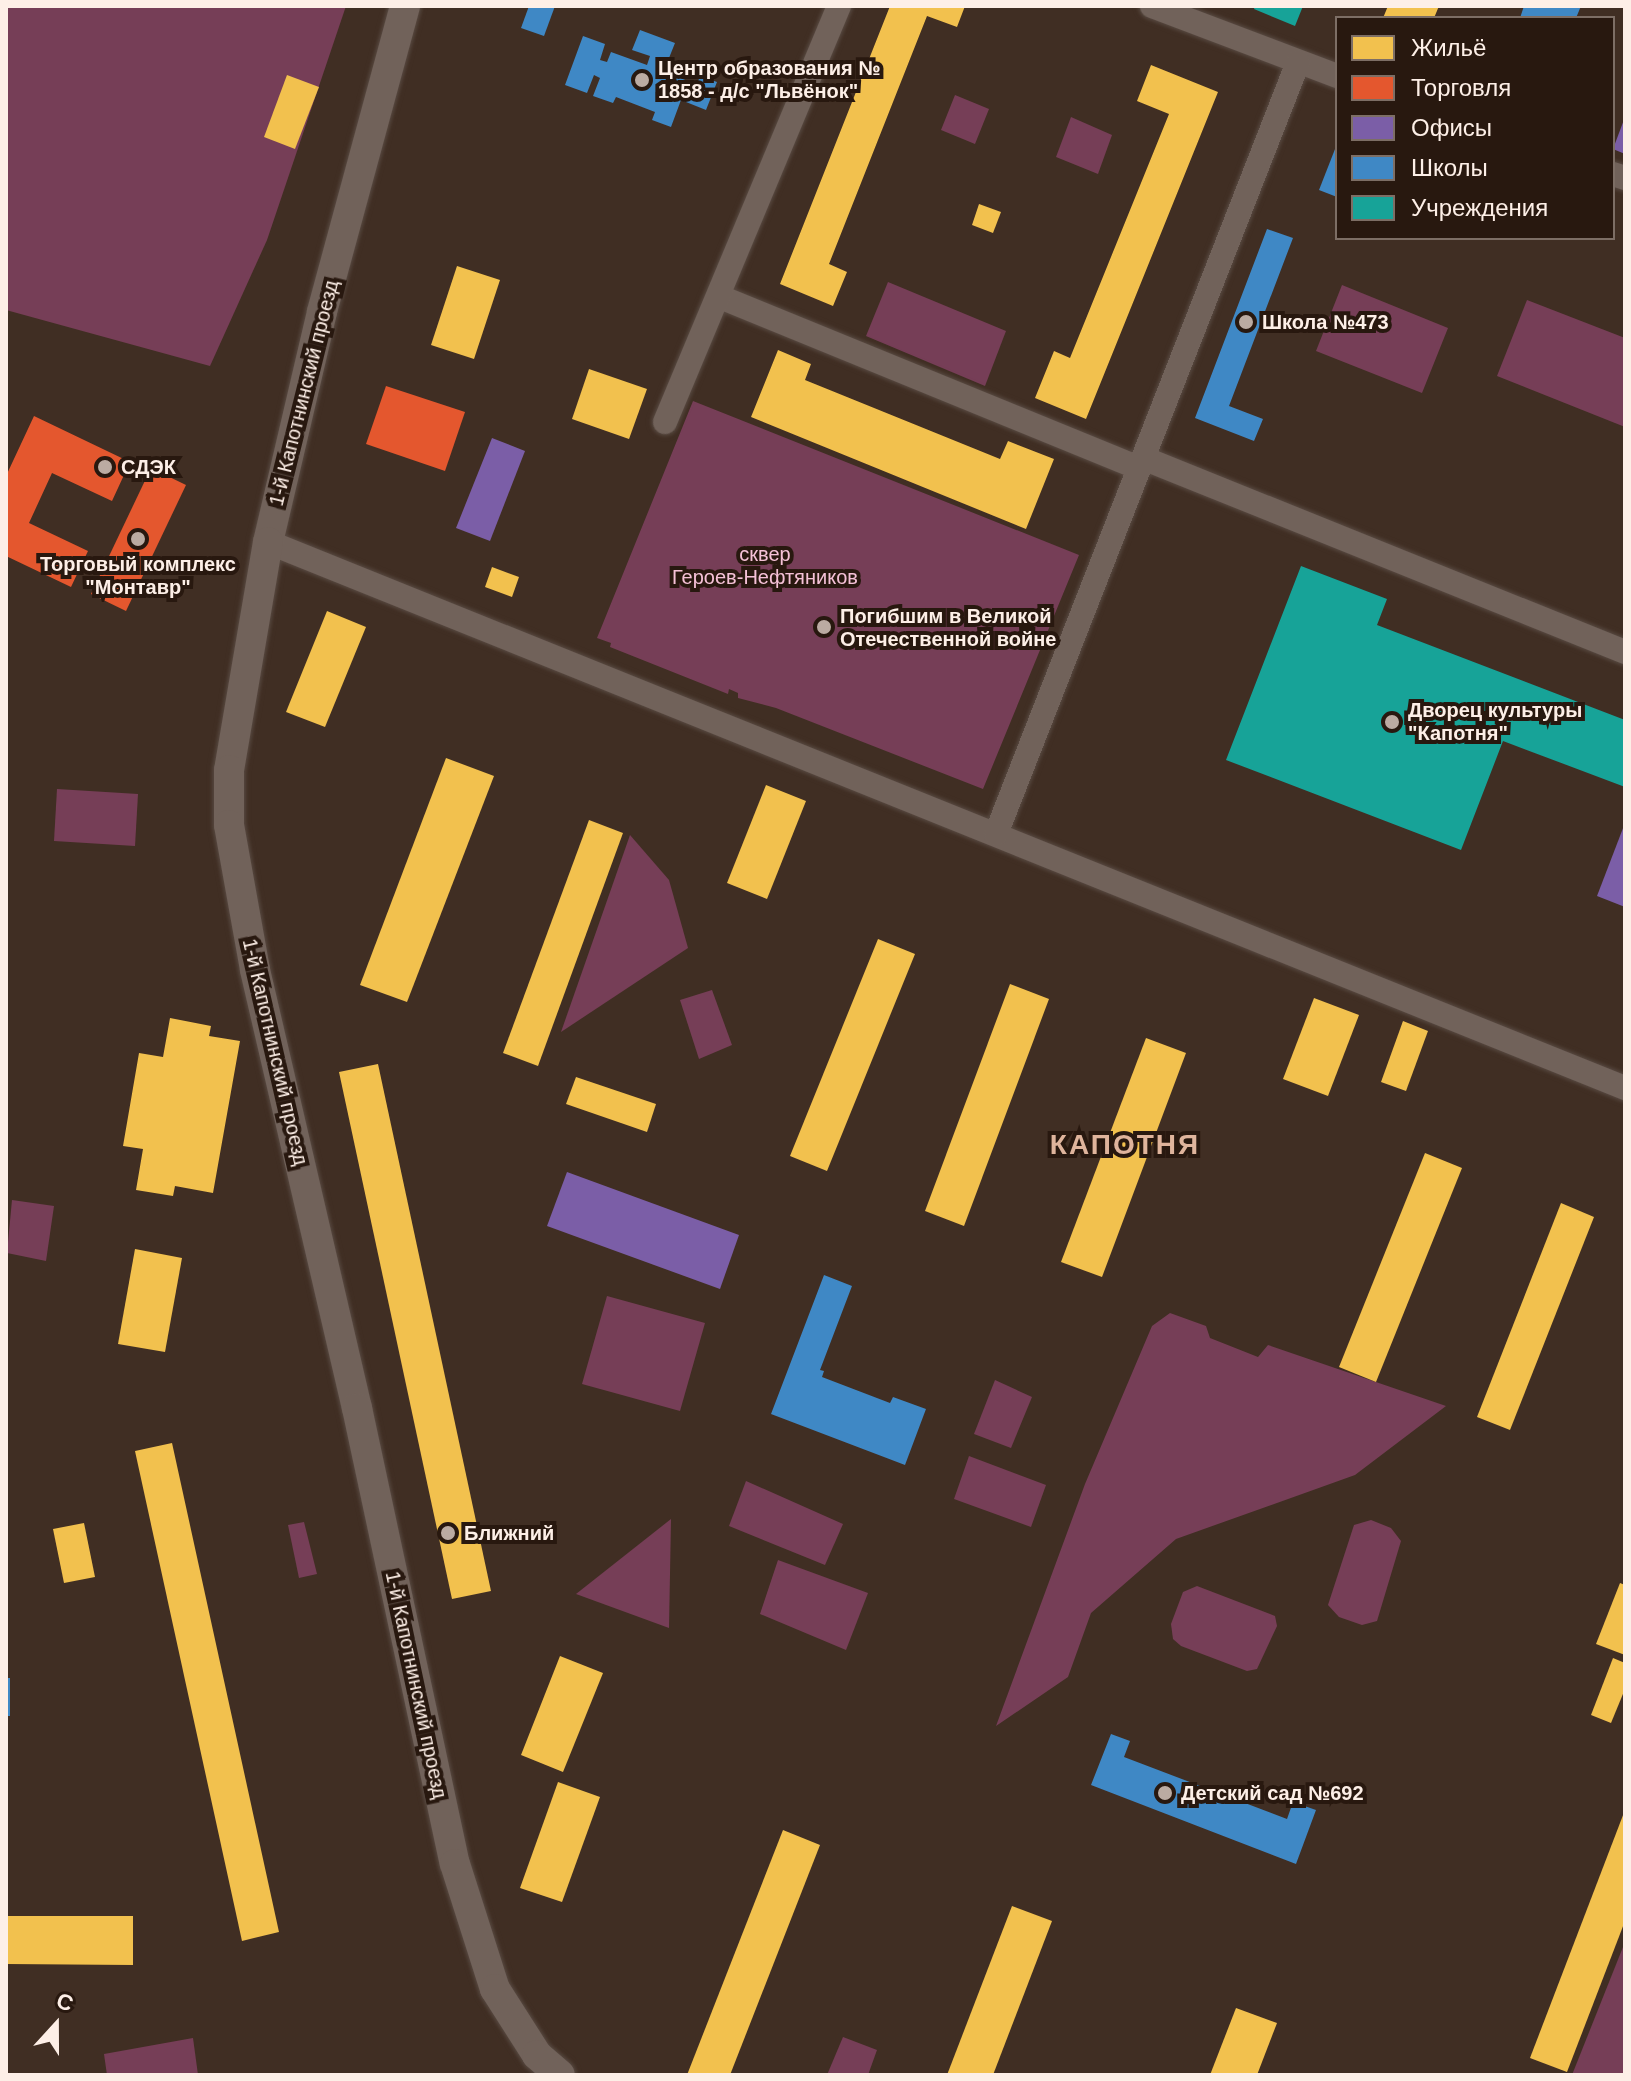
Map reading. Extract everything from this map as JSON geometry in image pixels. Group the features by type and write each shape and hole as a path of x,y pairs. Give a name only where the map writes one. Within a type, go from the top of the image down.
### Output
{"street":[{"name":"1-й Капотнинский проезд","path":"405,6 322,312 268,542 227,795 245,925 357,1408 455,1864 495,1989 537,2055 560,2075"},
{"path":"665,422 720,297 839,6"},
{"path":"1152,6 1335,75"},
{"path":"996,834 1298,62"},
{"path":"720,297 1625,652"},
{"path":"268,542 1625,1088"}],"green space":[{"path":"6,6 346,6 267,240 210,366 6,310"},
{"path":"955,95 989,109 975,144 941,130"},
{"path":"1071,117 1112,135 1098,174 1056,157"},
{"path":"888,282 1006,331 985,386 866,336"},
{"path":"1342,285 1448,328 1422,393 1316,351"},
{"path":"1527,300 1625,338 1625,427 1497,376"},
{"name":"сквер Героев-Нефтяников","path":"693,401 1079,555 983,789 776,708 738,698 738,693 729,689 728,694 610,647 611,643 597,638"},
{"path":"57,789 138,794 135,846 54,841"},
{"path":"630,835 669,880 688,948 561,1032"},
{"path":"712,990 732,1045 699,1059 680,1000"},
{"path":"12,1200 54,1206 46,1261 7,1253"},
{"path":"607,1296 705,1323 680,1411 582,1384"},
{"path":"1170,1313 1206,1326 1210,1338 1258,1357 1268,1345 1446,1406 1355,1475 1176,1539 1091,1613 1068,1677 996,1726 1085,1484 1152,1326"},
{"path":"995,1380 1032,1397 1011,1448 974,1434"},
{"path":"969,1456 1046,1485 1031,1527 954,1499"},
{"path":"746,1481 843,1524 825,1565 729,1526"},
{"path":"671,1519 669,1628 576,1594"},
{"path":"1371,1520 1391,1528 1401,1541 1377,1621 1362,1625 1339,1617 1328,1605 1354,1525"},
{"path":"304,1522 317,1574 299,1578 288,1525"},
{"path":"778,1560 868,1593 846,1650 760,1614"},
{"path":"1197,1586 1275,1616 1277,1626 1257,1669 1247,1671 1181,1646 1173,1639 1171,1624 1183,1592"},
{"path":"1625,1942 1625,2075 1572,2075"},
{"path":"843,2037 877,2050 868,2075 827,2075"},
{"path":"193,2038 198,2075 107,2075 104,2054"}],"building: Жильё":[{"path":"890,6 965,6 957,27 927,16 829,264 847,272 833,306 780,284"},
{"path":"1388,6 1439,6 1435,16 1384,16"},
{"path":"1151,65 1218,92 1086,419 1035,398 1054,351 1070,358 1169,114 1137,101"},
{"path":"287,75 319,87 295,149 264,137"},
{"path":"979,204 1001,212 993,233 972,225"},
{"path":"457,266 500,280 474,359 431,345"},
{"path":"778,350 811,364 805,380 1000,459 1008,441 1054,459 1026,529 751,417"},
{"path":"589,369 647,389 629,439 572,419"},
{"path":"492,567 519,577 512,597 485,587"},
{"path":"327,611 366,627 325,727 286,712"},
{"path":"446,758 494,776 407,1002 360,985"},
{"path":"766,785 806,801 767,899 727,883"},
{"path":"589,820 623,833 538,1066 503,1053"},
{"path":"878,939 915,954 827,1171 790,1156"},
{"path":"1010,984 1049,999 964,1226 925,1211"},
{"path":"1314,998 1359,1015 1328,1096 1283,1079"},
{"path":"170,1018 211,1026 209,1036 240,1041 213,1193 175,1186 173,1196 136,1190 143,1149 123,1146 139,1053 163,1057"},
{"path":"1403,1021 1428,1031 1406,1091 1381,1082"},
{"path":"1146,1038 1186,1053 1102,1277 1061,1262"},
{"path":"378,1064 491,1591 452,1599 339,1072"},
{"path":"576,1077 656,1104 647,1132 566,1104"},
{"path":"1425,1153 1462,1168 1376,1382 1339,1367"},
{"path":"1561,1203 1594,1217 1510,1430 1477,1417"},
{"path":"135,1249 182,1258 165,1352 118,1344"},
{"path":"172,1443 279,1932 242,1941 135,1451"},
{"path":"84,1523 95,1577 64,1583 53,1529"},
{"path":"1620,1583 1625,1585 1625,1655 1596,1644"},
{"path":"560,1656 603,1673 563,1772 521,1755"},
{"path":"1613,1658 1625,1663 1625,1689 1611,1723 1591,1715"},
{"path":"558,1782 600,1797 562,1902 520,1888"},
{"path":"1625,1810 1625,1921 1567,2072 1530,2058"},
{"path":"783,1830 820,1845 730,2075 687,2075"},
{"path":"1012,1906 1052,1921 993,2075 947,2075"},
{"path":"6,1916 133,1916 133,1965 6,1964"},
{"path":"1236,2008 1277,2023 1257,2075 1210,2075"}],"building: Торговля":[{"path":"386,386 465,412 445,471 366,444"},
{"path":"34,416 130,462 112,501 52,473 29,523 88,551 71,587 6,556 6,476"},
{"name":"Торговый комплекс \"Монтавр\"","path":"151,468 186,485 126,611 91,594"}],"building: Офисы":[{"path":"1625,117 1625,154 1615,150"},
{"path":"492,438 525,451 490,541 456,528"},
{"path":"1625,823 1625,907 1597,896"},
{"path":"567,1172 739,1235 720,1289 547,1226"}],"building: Школы":[{"path":"529,6 555,6 544,36 521,28"},
{"path":"1524,6 1581,6 1577,16 1521,16"},
{"name":"Центр образования № 1858 - д/с \"Львёнок\"","path":"640,30 675,43 667,63 659,60 656,69 688,81 684,92 693,95 700,76 717,82 706,110 681,100 671,127 652,120 655,112 616,97 613,103 593,96 600,78 594,75 587,93 565,85 583,36 605,44 600,60 607,62 611,52 647,65 650,56 632,50"},
{"path":"1335,149 1335,196 1319,190"},
{"name":"Школа №473","path":"1267,229 1293,238 1229,406 1263,419 1254,441 1195,418"},
{"path":"824,1275 852,1286 820,1370 824,1371 822,1377 890,1403 893,1397 926,1409 905,1465 771,1414"},
{"path":"6,1678 10,1678 10,1716 6,1716"},
{"name":"Детский сад №692","path":"1111,1734 1130,1741 1124,1757 1287,1819 1293,1802 1316,1810 1296,1864 1091,1785"}],"building: Учреждения":[{"path":"1255,6 1303,6 1295,26 1254,9"},
{"path":"1301,566 1387,599 1377,625 1625,720 1625,787 1503,741 1461,850 1226,760"}],"place":[{"name":"Центр образования № 1858 - д/с \"Львёнок\"","path":"642,80"},
{"name":"Школа №473","path":"1246,322"},
{"name":"СДЭК","path":"105,467"},
{"name":"Торговый комплекс \"Монтавр\"","path":"138,539"},
{"name":"Погибшим в Великой Отечественной войне","path":"824,627"},
{"name":"Дворец культуры \"Капотня\"","path":"1392,722"},
{"name":"Ближний","path":"448,1533"},
{"name":"Детский сад №692","path":"1165,1793"}],"district":[{"name":"КАПОТНЯ","path":"1125,1145"}]}
